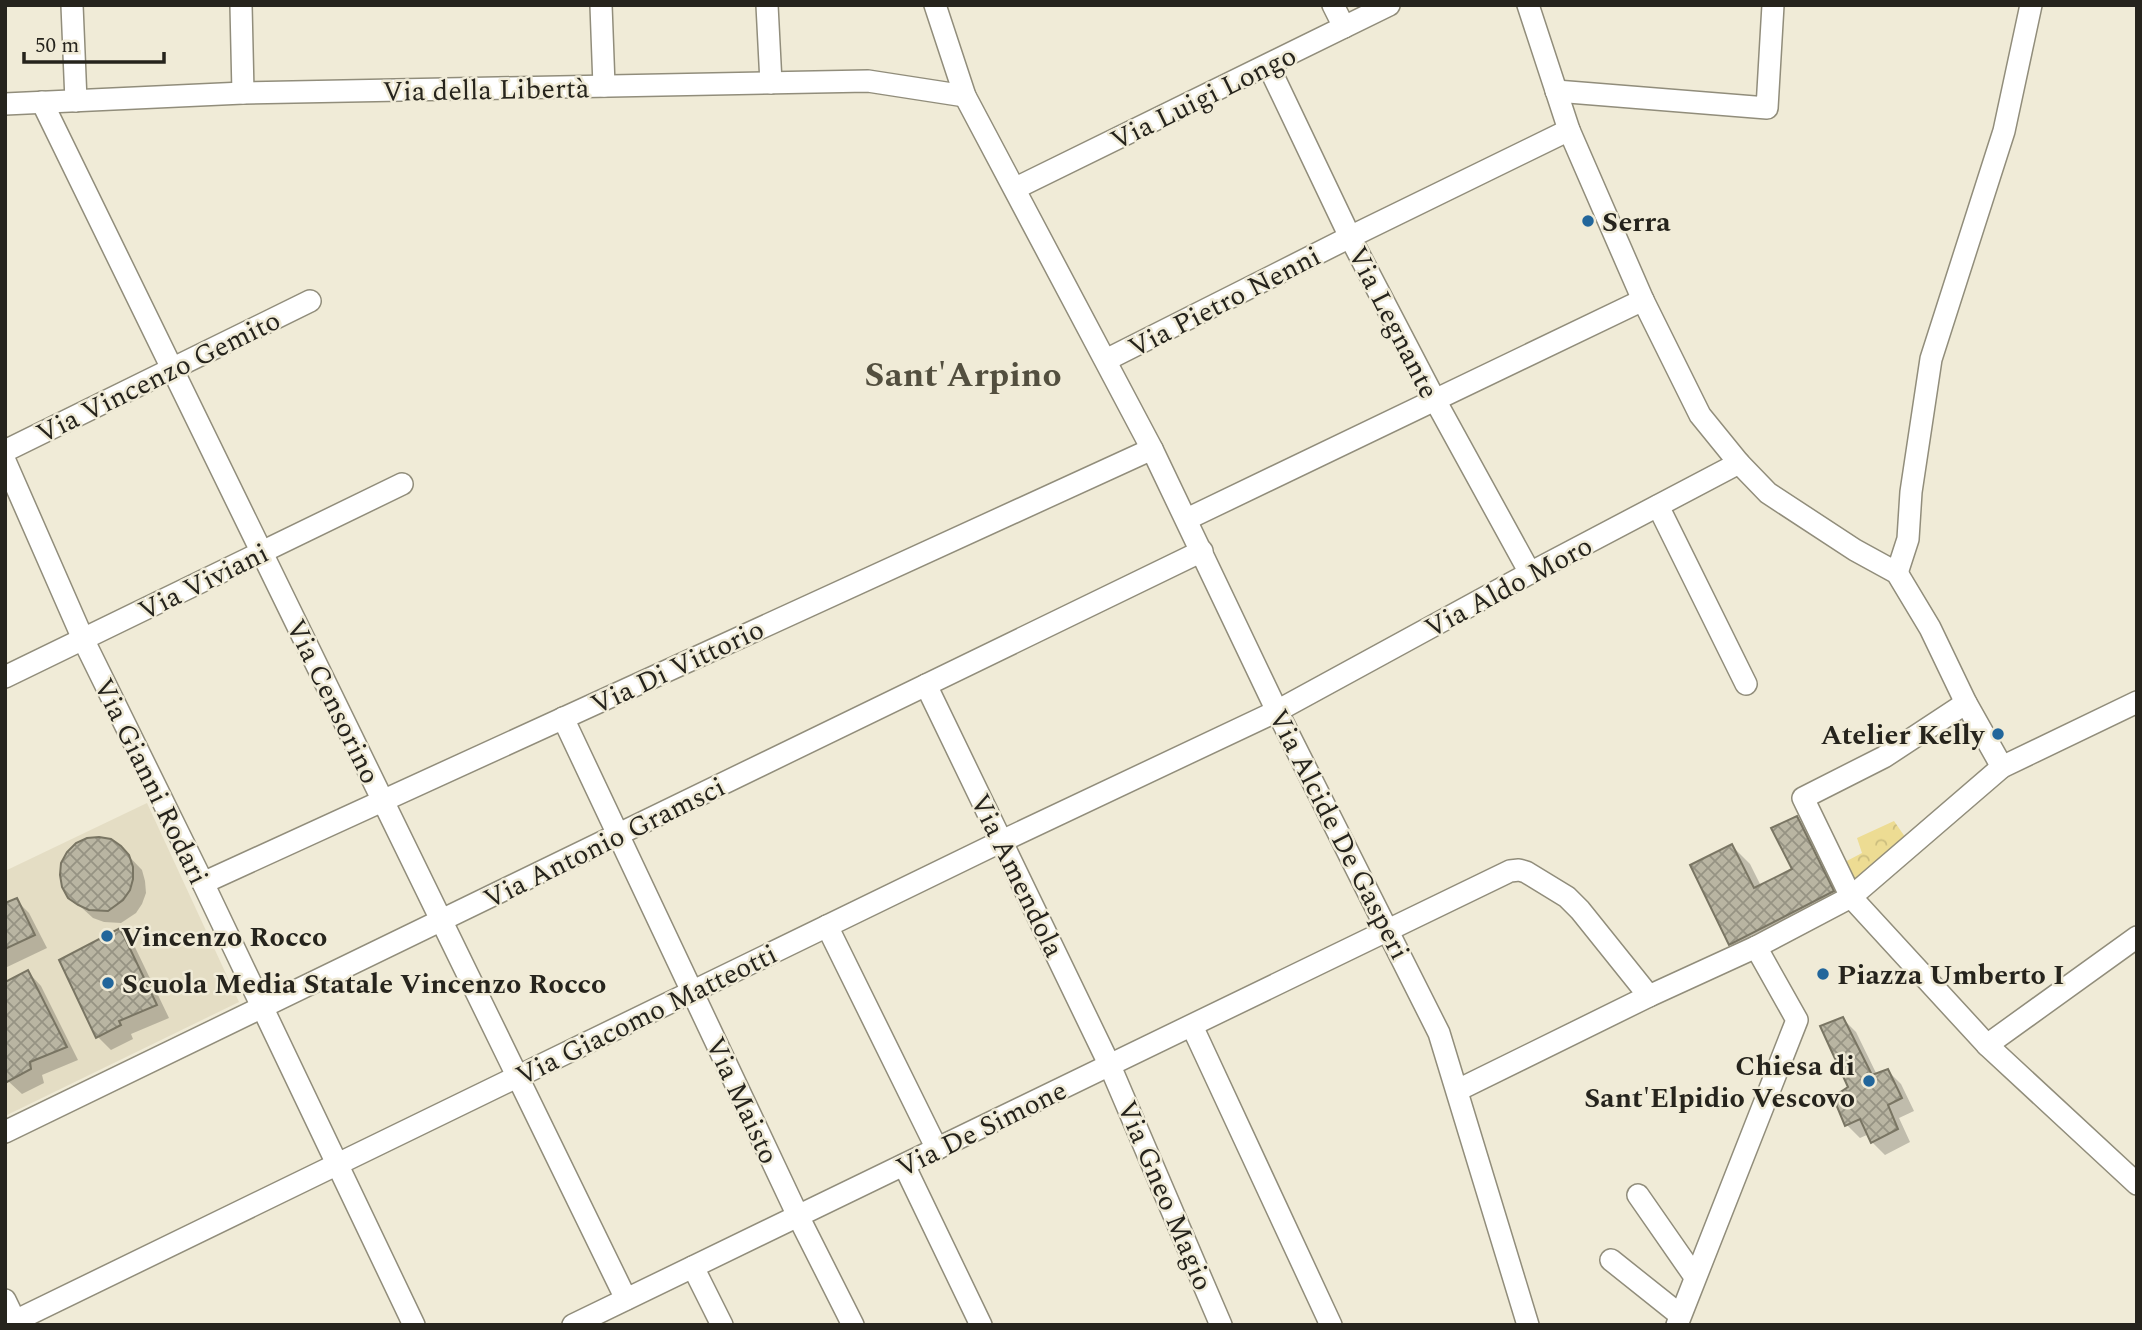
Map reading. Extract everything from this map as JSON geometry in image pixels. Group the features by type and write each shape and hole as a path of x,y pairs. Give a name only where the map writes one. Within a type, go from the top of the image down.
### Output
{"street":[{"path":"72,5 76,101"},
{"path":"241,5 243,93"},
{"path":"601,5 604,86"},
{"path":"767,5 771,83"},
{"name":"Via Alcide De Gasperi","path":"935,5 965,96 1152,449 1277,711 1439,1033 1528,1325"},
{"path":"1333,5 1344,27"},
{"name":"Via Luigi Longo","path":"1016,188 1390,5"},
{"path":"1528,5 1569,130 1643,300 1700,415 1768,494 1855,550 1897,573 1930,628 2001,767"},
{"path":"1556,91 1767,108 1773,5"},
{"path":"1897,573 1908,539 1911,492 1931,359 2004,131 2031,5"},
{"name":"Via Legnante","path":"1268,65 1350,237 1434,400 1530,573"},
{"name":"Via della Libertà","path":"5,104 243,93 868,81 965,96"},
{"name":"Via Censorino","path":"42,102 626,1299"},
{"name":"Via Pietro Nenni","path":"1106,360 1569,130"},
{"path":"1187,519 1643,300"},
{"name":"Via Vincenzo Gemito","path":"5,451 310,301"},
{"name":"Via Di Vittorio","path":"203,883 1152,449"},
{"name":"Via Gianni Rodari","path":"5,461 83,639 414,1325"},
{"name":"Via Aldo Moro","path":"1277,711 1739,463"},
{"name":"Via Viviani","path":"5,677 402,484"},
{"path":"1658,506 1746,684"},
{"name":"Via Antonio Gramsci","path":"5,1132 1202,551"},
{"name":"Via Amendola","path":"926,685 1110,1066"},
{"path":"1458,1090 1649,996 1756,947 1851,897 2001,767 2137,702"},
{"path":"1966,703 1884,757 1802,798 1851,897 1987,1045 2137,1184"},
{"name":"Via Giacomo Matteotti","path":"16,1323 517,1076 1277,711"},
{"name":"Via Maisto","path":"563,718 798,1216 853,1325"},
{"name":"Via De Simone","path":"576,1324 1510,871 1526,872 1567,897 1649,996"},
{"path":"827,926 937,1149"},
{"path":"1987,1045 2137,937"},
{"path":"1611,1260 1684,1315 1695,1277 1797,1020 1756,947"},
{"path":"1192,1026 1331,1325"},
{"name":"Via Gneo Magio","path":"1110,1066 1221,1325"},
{"path":"904,1165 981,1325"},
{"path":"1638,1195 1695,1277"},
{"path":"693,1267 722,1325"},
{"path":"5,1300 16,1323"}],"shaded area":[{"name":"Vincenzo Rocco","path":"147,803 239,1002 5,1116 5,871"}],"green space":[{"path":"1894,821 1910,844 1856,891 1841,864 1862,853 1857,838"}],"building":[{"path":"1797,816 1834,891 1729,945 1690,865 1732,844 1754,888 1792,869 1771,828"},
{"path":"99,837 111,839 121,846 129,855 133,867 130,890 123,900 108,911 89,910 68,898 60,875 61,863 76,843"},
{"path":"17,898 35,935 5,949 5,903"},
{"name":"Scuola Media Statale Vincenzo Rocco","path":"120,928 157,1005 119,1021 121,1025 96,1038 59,960"},
{"path":"28,970 67,1047 30,1062 31,1069 5,1083 5,982"},
{"name":"Chiesa di Sant'Elpidio Vescovo","path":"1843,1017 1872,1075 1888,1069 1902,1098 1888,1105 1898,1129 1871,1143 1860,1119 1845,1126 1833,1097 1848,1087 1820,1026"}],"place":[{"name":"Serra","path":"1588,221"},
{"name":"Atelier Kelly","path":"1998,734"},
{"name":"Vincenzo Rocco","path":"107,936"},
{"name":"Piazza Umberto I","path":"1823,974"},
{"name":"Scuola Media Statale Vincenzo Rocco","path":"108,983"},
{"name":"Chiesa di Sant'Elpidio Vescovo","path":"1869,1081"}],"district":[{"name":"Sant'Arpino","path":"963,374"}]}
